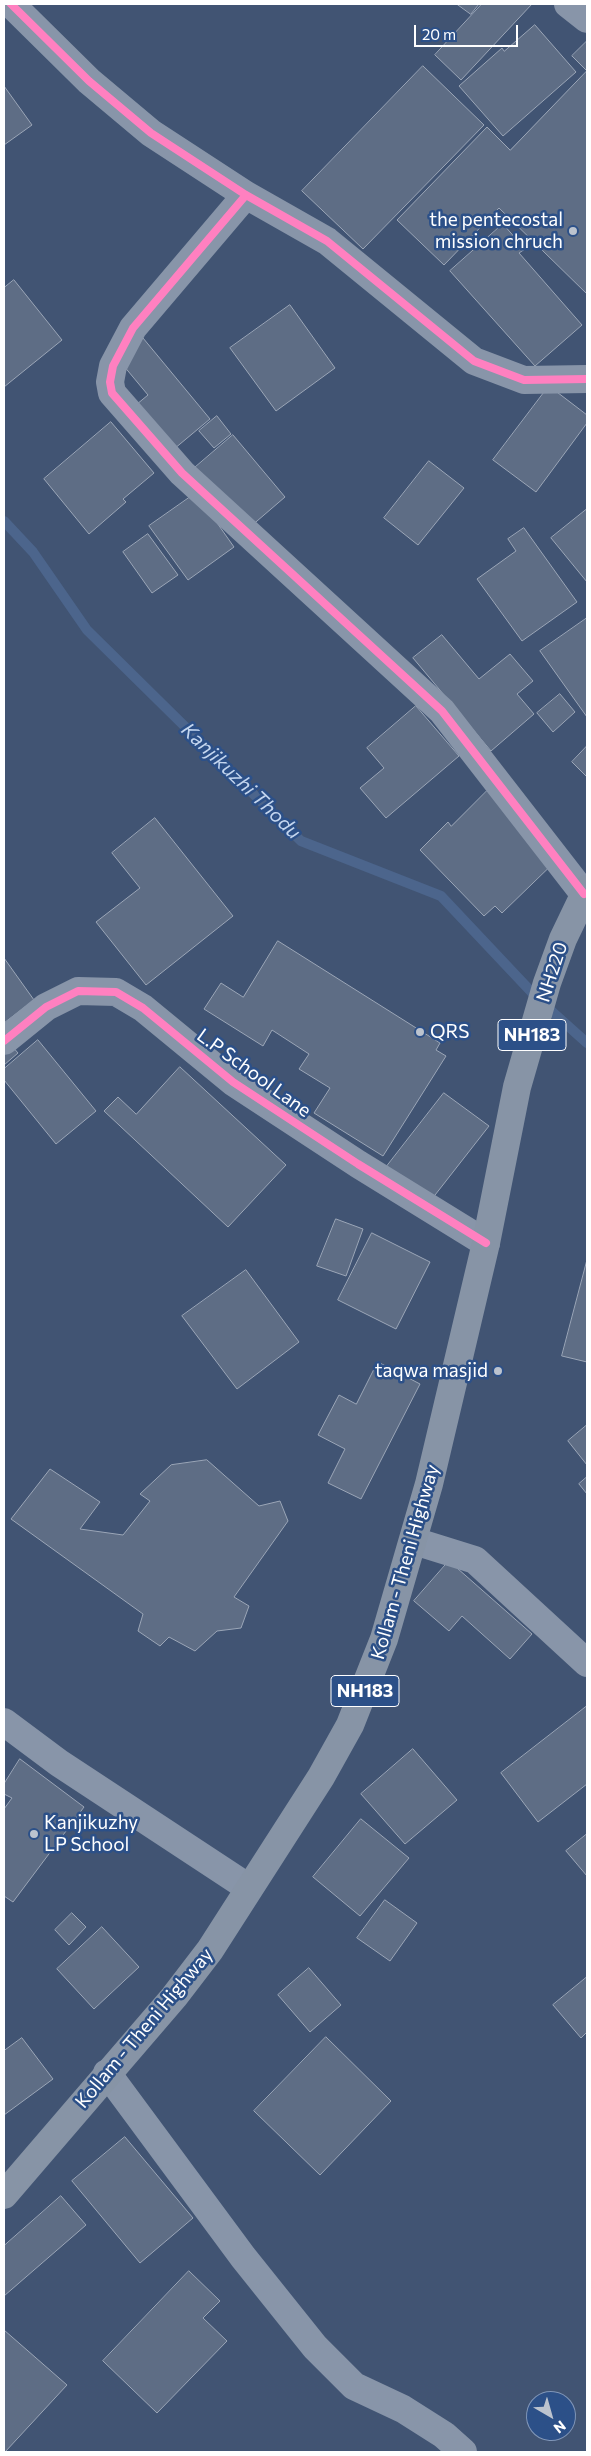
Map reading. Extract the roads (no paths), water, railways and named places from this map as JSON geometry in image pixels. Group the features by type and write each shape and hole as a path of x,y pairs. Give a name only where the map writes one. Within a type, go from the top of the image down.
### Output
{"highway":[{"name":"NH220","path":"517,1087 547,983 563,939 586,891"},
{"name":"Kollam - Theni Highway","path":"4,2195 174,1997 210,1950 321,1777 350,1725 378,1656 414,1541 486,1243 517,1087"}],"street":[{"path":"11,4 89,81 151,133 246,195 327,241 474,361 524,380 587,379"},
{"path":"568,4 587,20"},
{"path":"246,195 133,328 113,366 110,382 112,393 182,473 442,711 586,891"},
{"name":"L.P School Lane","path":"4,1041 46,1007 78,991 116,992 143,1008 233,1082 358,1164 486,1243"},
{"path":"414,1541 474,1560 587,1663"},
{"path":"4,1722 59,1763 249,1888"},
{"path":"107,2073 243,2257 315,2347 354,2386 403,2409 444,2436 463,2452"}],"waterway":[{"name":"Kanjikuzhi Thodu","path":"4,521 33,552 87,630 301,841 441,896 539,1000 587,1043"}],"place":[{"name":"the pentecostal mission chruch","path":"573,231"},
{"name":"QRS","path":"420,1032"},
{"name":"taqwa masjid","path":"498,1371"},
{"name":"Kanjikuzhy LP School","path":"34,1834"}]}
